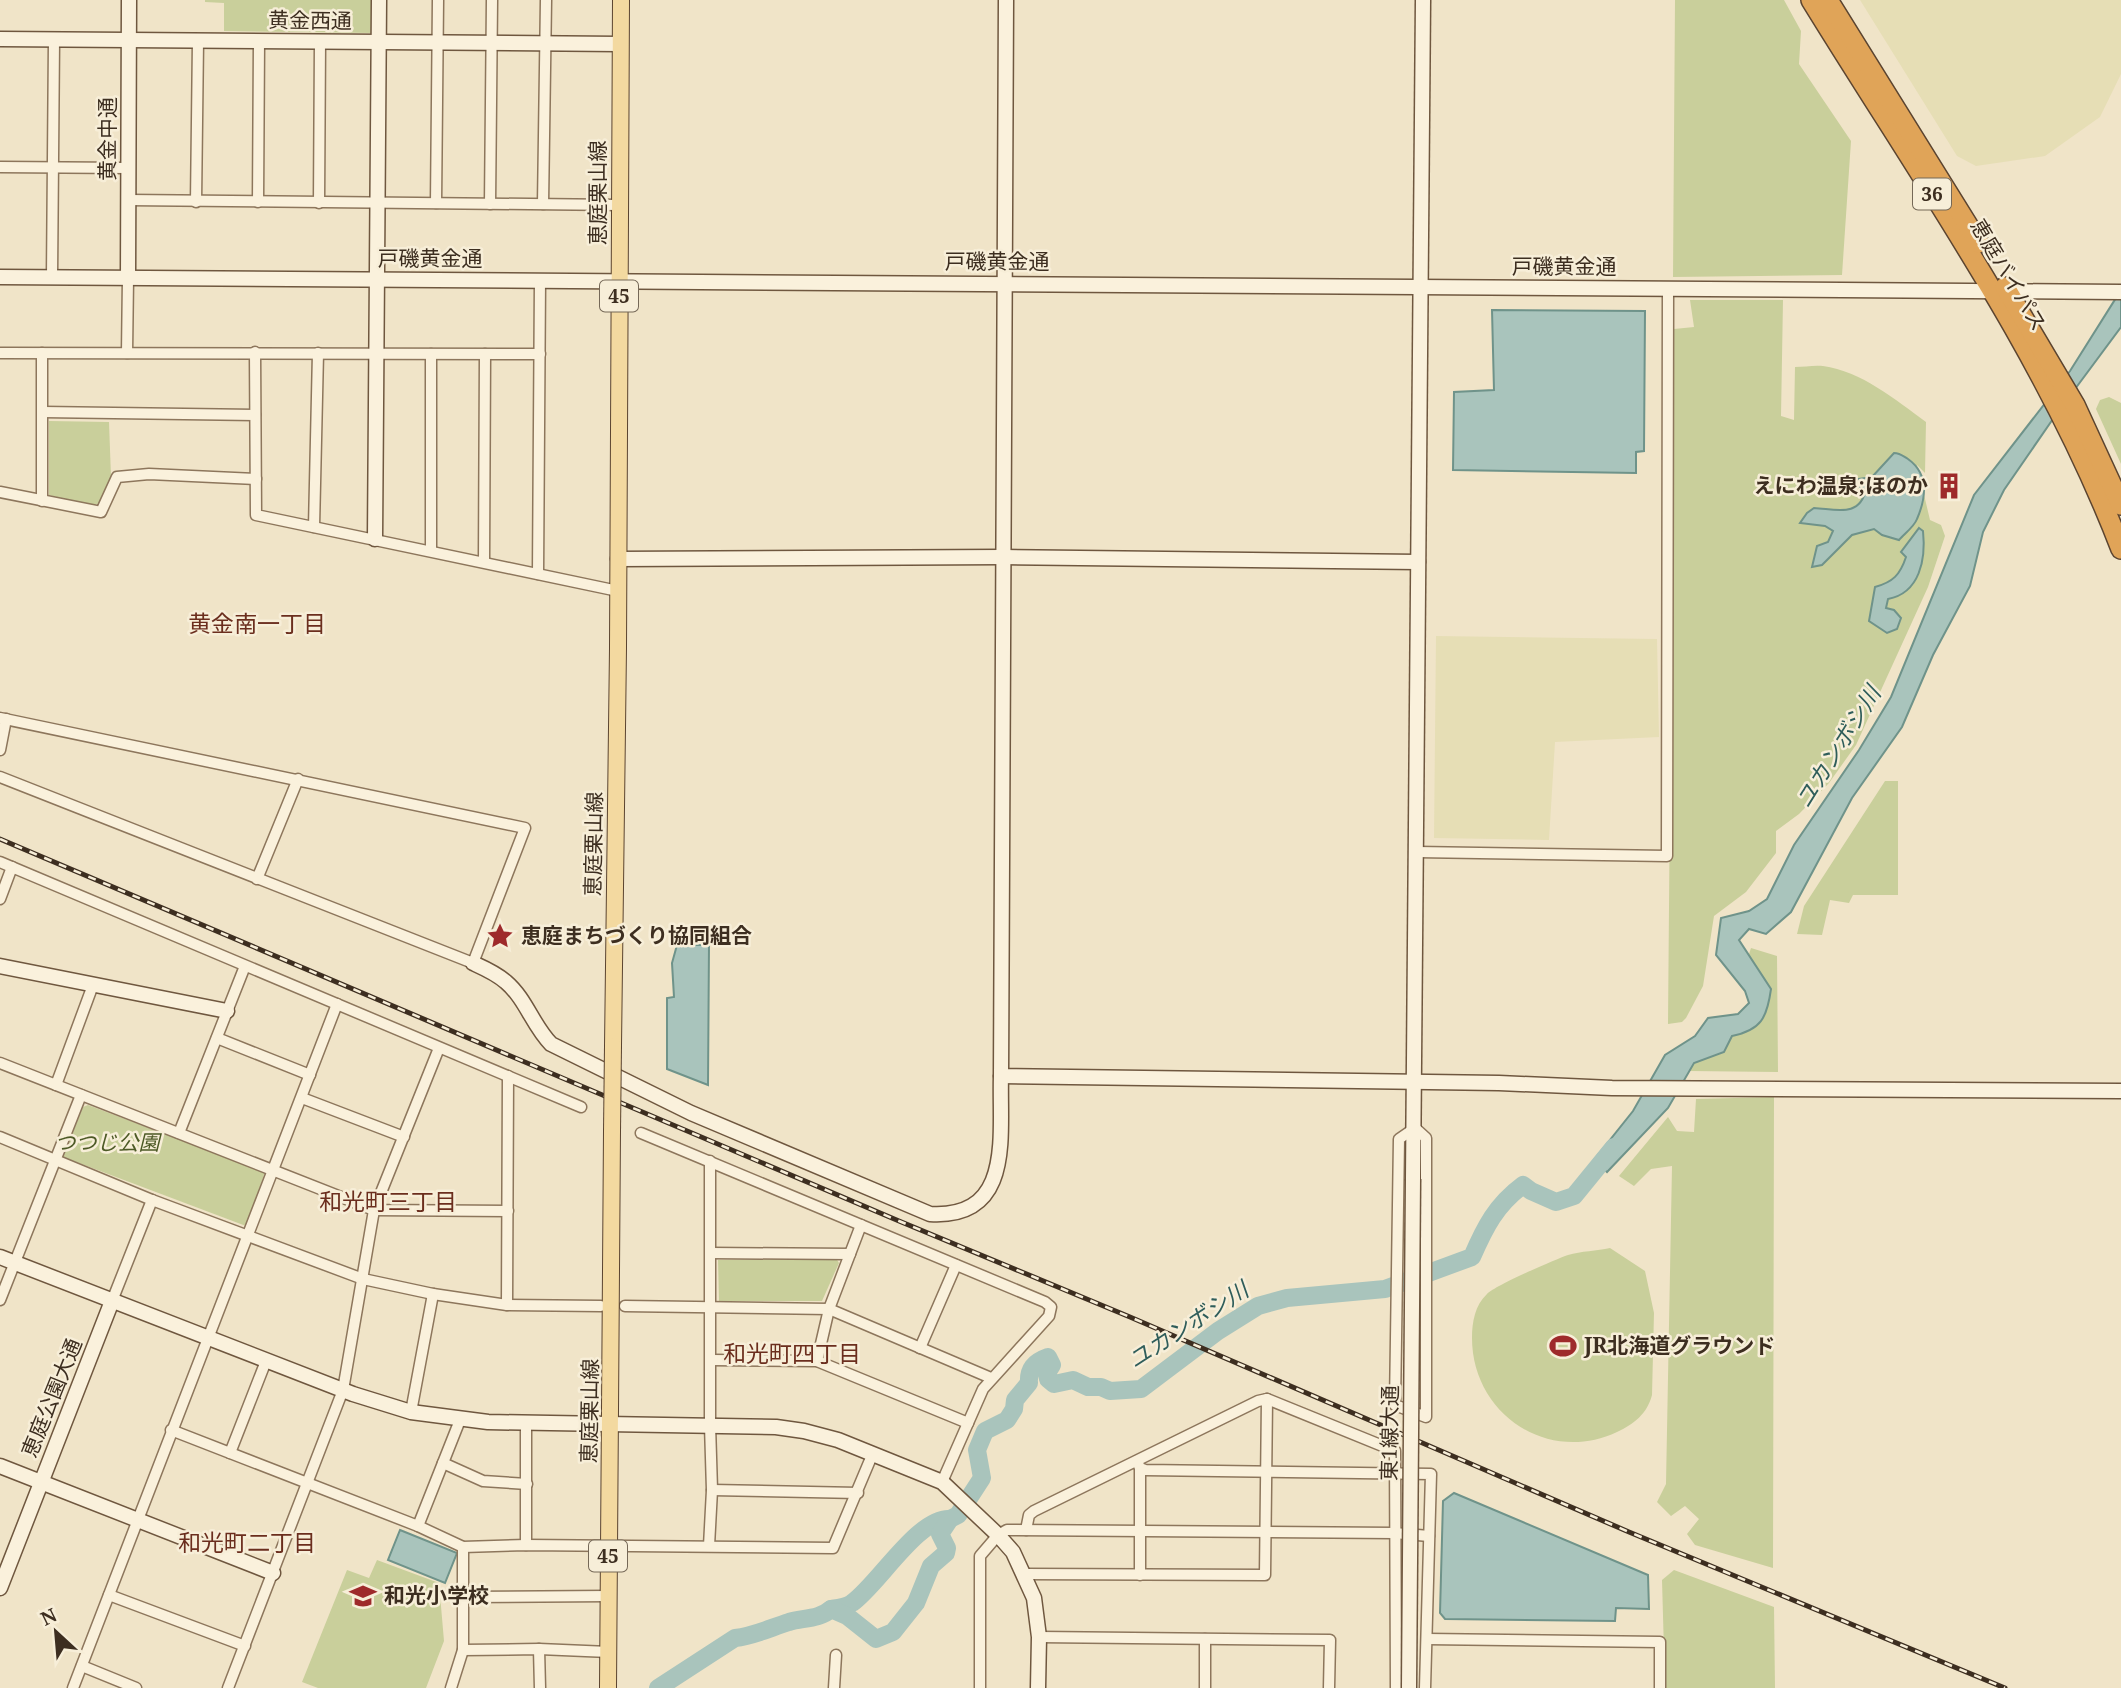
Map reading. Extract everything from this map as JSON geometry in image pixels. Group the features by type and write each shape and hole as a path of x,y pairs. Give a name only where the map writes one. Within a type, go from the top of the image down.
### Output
{"highway":[{"name":"恵庭バイパス","path":"1811,0 2001,291"},
{"name":"恵庭バイパス","path":"1828,0 2001,291 2121,505"},
{"name":"恵庭バイパス","path":"2069,412 2121,549"}],"main road":[{"name":"恵庭栗山線","path":"608,1688 621,0"}],"street":[{"name":"黄金中通","path":"128,278 130,0"},
{"path":"375,539 379,0"},
{"path":"436,203 438,0"},
{"path":"490,204 492,0"},
{"path":"543,204 546,0"},
{"path":"0,777 495,973 507,982 525,1006 539,1032 551,1044 691,1113 930,1214 960,1213 984,1199 998,1170 1001,1076 1006,0"},
{"name":"東1線大通","path":"1409,1688 1423,0"},
{"name":"黄金西通","path":"0,39 620,44"},
{"path":"52,277 54,40"},
{"path":"196,202 198,41"},
{"path":"258,202 259,41"},
{"path":"319,203 320,42"},
{"path":"0,167 128,168"},
{"path":"128,200 619,205"},
{"name":"戸磯黄金通","path":"0,277 2117,292"},
{"path":"127,353 128,278"},
{"path":"538,574 540,280"},
{"path":"1417,852 1667,856 1668,289"},
{"path":"42,352 42,501"},
{"path":"255,352 256,515 618,591"},
{"path":"0,353 540,354"},
{"path":"314,527 318,353"},
{"path":"431,354 431,550"},
{"path":"484,562 485,354"},
{"path":"43,412 255,415"},
{"path":"0,492 101,512 117,477 149,474 256,479"},
{"path":"618,559 1003,557 1418,562"},
{"path":"0,750 3,719 525,828 472,963"},
{"path":"257,879 298,779"},
{"path":"0,862 581,1107"},
{"path":"0,899 12,867"},
{"path":"0,966 227,1011"},
{"path":"179,1133 245,966"},
{"path":"56,1084 93,985"},
{"path":"73,1688 337,1004"},
{"path":"217,1038 310,1075"},
{"path":"228,1688 343,1390 374,1210 439,1048"},
{"path":"0,1063 374,1210 508,1211"},
{"path":"508,1076 508,1305"},
{"path":"1001,1076 1643,1088 2121,1091"},
{"path":"0,1300 81,1095"},
{"path":"302,1098 404,1137"},
{"path":"1415,1128 1426,1138 1426,1418 1395,1405 1399,1139 1415,1128"},
{"path":"641,1133 1045,1302 1051,1307 1049,1316 983,1389 942,1482"},
{"path":"0,1137 152,1200 363,1279 433,1294 508,1305 601,1306"},
{"path":"709,1546 712,1490 710,1161"},
{"path":"112,1301 152,1200"},
{"path":"817,1361 829,1309 861,1225"},
{"path":"711,1253 850,1254"},
{"path":"0,1257 379,1404 411,1412 460,1420 526,1423 776,1427 804,1431 873,1454 942,1482 998,1535 1013,1552 1025,1574 1034,1598 1039,1637 1038,1688"},
{"path":"920,1348 956,1265"},
{"path":"411,1412 433,1294"},
{"name":"恵庭公園大通","path":"0,1588 112,1301"},
{"path":"625,1306 829,1309 991,1378"},
{"path":"711,1360 817,1361 968,1423"},
{"path":"230,1453 267,1361"},
{"path":"1025,1574 1265,1575 1267,1399"},
{"path":"1026,1530 1029,1515 1034,1511 1138,1465 1258,1401 1267,1399 1395,1451 1396,1688"},
{"path":"418,1526 460,1420"},
{"path":"526,1423 526,1545"},
{"path":"171,1430 418,1526 463,1547 526,1545 834,1548 873,1454"},
{"path":"443,1464 483,1481 527,1484"},
{"path":"1138,1465 1431,1474 1425,1688"},
{"path":"1138,1465 1140,1575"},
{"path":"0,1466 273,1573"},
{"path":"712,1490 858,1493"},
{"path":"980,1688 980,1556 998,1535 1007,1530 1394,1533 1429,1536"},
{"path":"451,1688 463,1650 463,1547"},
{"path":"109,1595 245,1646"},
{"path":"463,1597 608,1596"},
{"path":"1039,1637 1330,1640 1329,1688"},
{"path":"1205,1639 1205,1688"},
{"path":"1427,1639 1660,1642 1660,1688"},
{"path":"539,1649 540,1688"},
{"path":"463,1650 609,1652"},
{"path":"834,1688 836,1655"},
{"path":"82,1666 136,1688"}],"shaded area":[{"path":"1860,0 2121,0 2121,74 2100,117 2045,156 1976,166 1957,156"},
{"path":"1436,636 1657,639 1659,737 1555,742 1549,840 1434,838"}],"green space":[{"path":"205,0 372,0 372,33 224,31 224,3"},
{"path":"1675,0 1784,0 1801,31 1799,64 1851,141 1842,275 1673,277"},
{"path":"1690,300 1783,300 1781,416 1794,420 1795,367 1820,366 1837,369 1864,380 1926,422 1925,473 1917,465 1930,520 1941,525 1945,536 1928,587 1856,745 1829,783 1799,814 1776,831 1776,853 1746,892 1714,916 1703,986 1686,1018 1682,1022 1668,1024 1674,329 1694,327"},
{"path":"2109,397 2121,403 2121,464 2096,409 2100,400"},
{"path":"49,421 109,422 111,477 101,502 93,506 49,495"},
{"path":"1885,781 1898,781 1898,895 1853,895 1849,903 1830,900 1822,935 1797,934 1804,906"},
{"path":"1751,948 1777,956 1778,1072 1689,1071 1694,1063 1724,1052 1732,1036 1771,989 1748,957"},
{"path":"1774,1097 1773,1568 1695,1545 1687,1534 1699,1519 1685,1506 1671,1516 1657,1502 1666,1484 1672,1166 1651,1169 1634,1186 1619,1176 1668,1117 1677,1131 1694,1132 1696,1099"},
{"name":"つつじ公園","path":"88,1105 265,1172 246,1226 63,1157 83,1107"},
{"name":"JR北海道グラウンド","path":"1610,1248 1645,1271 1654,1313 1650,1402 1639,1418 1629,1426 1591,1441 1565,1442 1540,1437 1518,1426 1499,1409 1485,1389 1475,1365 1472,1338 1477,1309 1483,1298 1492,1290 1526,1273 1568,1255"},
{"path":"836,1258 839,1263 822,1301 719,1301 718,1260"},
{"path":"377,1560 439,1583 444,1641 426,1688 318,1688 302,1682 347,1570 369,1578"},
{"path":"1674,1570 1774,1607 1775,1688 1665,1688 1662,1580"}],"water":[{"path":"2121,290 2121,327 2004,490 1983,532 1970,586 1933,655 1902,727 1852,798 1791,912 1766,934 1749,929 1739,940 1771,989 1765,1015 1750,1030 1732,1036 1724,1052 1694,1063 1668,1108 1607,1172 1594,1160 1633,1111 1665,1055 1695,1036 1708,1018 1738,1014 1749,1003 1745,991 1716,955 1721,918 1749,911 1767,899 1794,845 1859,750 1891,697 1974,495 2070,371"},
{"path":"1492,310 1645,311 1644,451 1636,452 1636,473 1453,470 1454,392 1494,390"},
{"path":"1894,453 1915,465 1922,479 1924,495 1914,525 1899,540 1882,535 1874,529 1852,535 1822,565 1812,567 1817,546 1828,542 1833,531 1825,526 1800,523 1807,513 1814,508 1853,508 1863,498 1866,489 1860,489 1858,479 1872,477"},
{"path":"1919,528 1923,531 1923,553 1919,573 1907,590 1888,599 1886,608 1894,610 1901,618 1897,629 1887,633 1869,621 1875,587 1887,583 1901,569 1906,557 1901,552"},
{"path":"677,945 709,945 708,1085 667,1069 667,998 674,997 672,963"},
{"path":"1454,1493 1648,1575 1649,1609 1616,1608 1615,1621 1445,1619 1440,1613 1443,1501"},
{"path":"400,1530 457,1553 445,1583 388,1560"}],"waterway":[{"name":"ユカンボシ川","path":"658,1688 735,1638 817,1616 831,1609 847,1616 876,1639 893,1632 916,1603 931,1566 946,1553 947,1548 940,1534 950,1519 958,1515 982,1478 977,1450 985,1431 1007,1420 1014,1409 1015,1400 1029,1383 1031,1370 1039,1361 1048,1357 1052,1365 1047,1373 1048,1379 1054,1384 1073,1380 1088,1387 1101,1387 1110,1391 1141,1389 1218,1331 1258,1306 1287,1298 1385,1289 1472,1257 1492,1217 1505,1200 1523,1185 1556,1202 1574,1196 1614,1147"},
{"path":"831,1609 852,1603 912,1540 938,1521 950,1519"}],"railway":[{"path":"0,839 1130,1317 1629,1532 2005,1688"}],"place":[{"name":"えにわ温泉;ほのか","path":"1949,486"},
{"name":"恵庭まちづくり協同組合","path":"500,936"},
{"name":"JR北海道グラウンド","path":"1563,1346"},
{"name":"和光小学校","path":"363,1596"}],"district":[{"name":"黄金南一丁目","path":"257,624"},
{"name":"和光町三丁目","path":"388,1202"},
{"name":"和光町四丁目","path":"792,1354"},
{"name":"和光町二丁目","path":"247,1543"}]}
